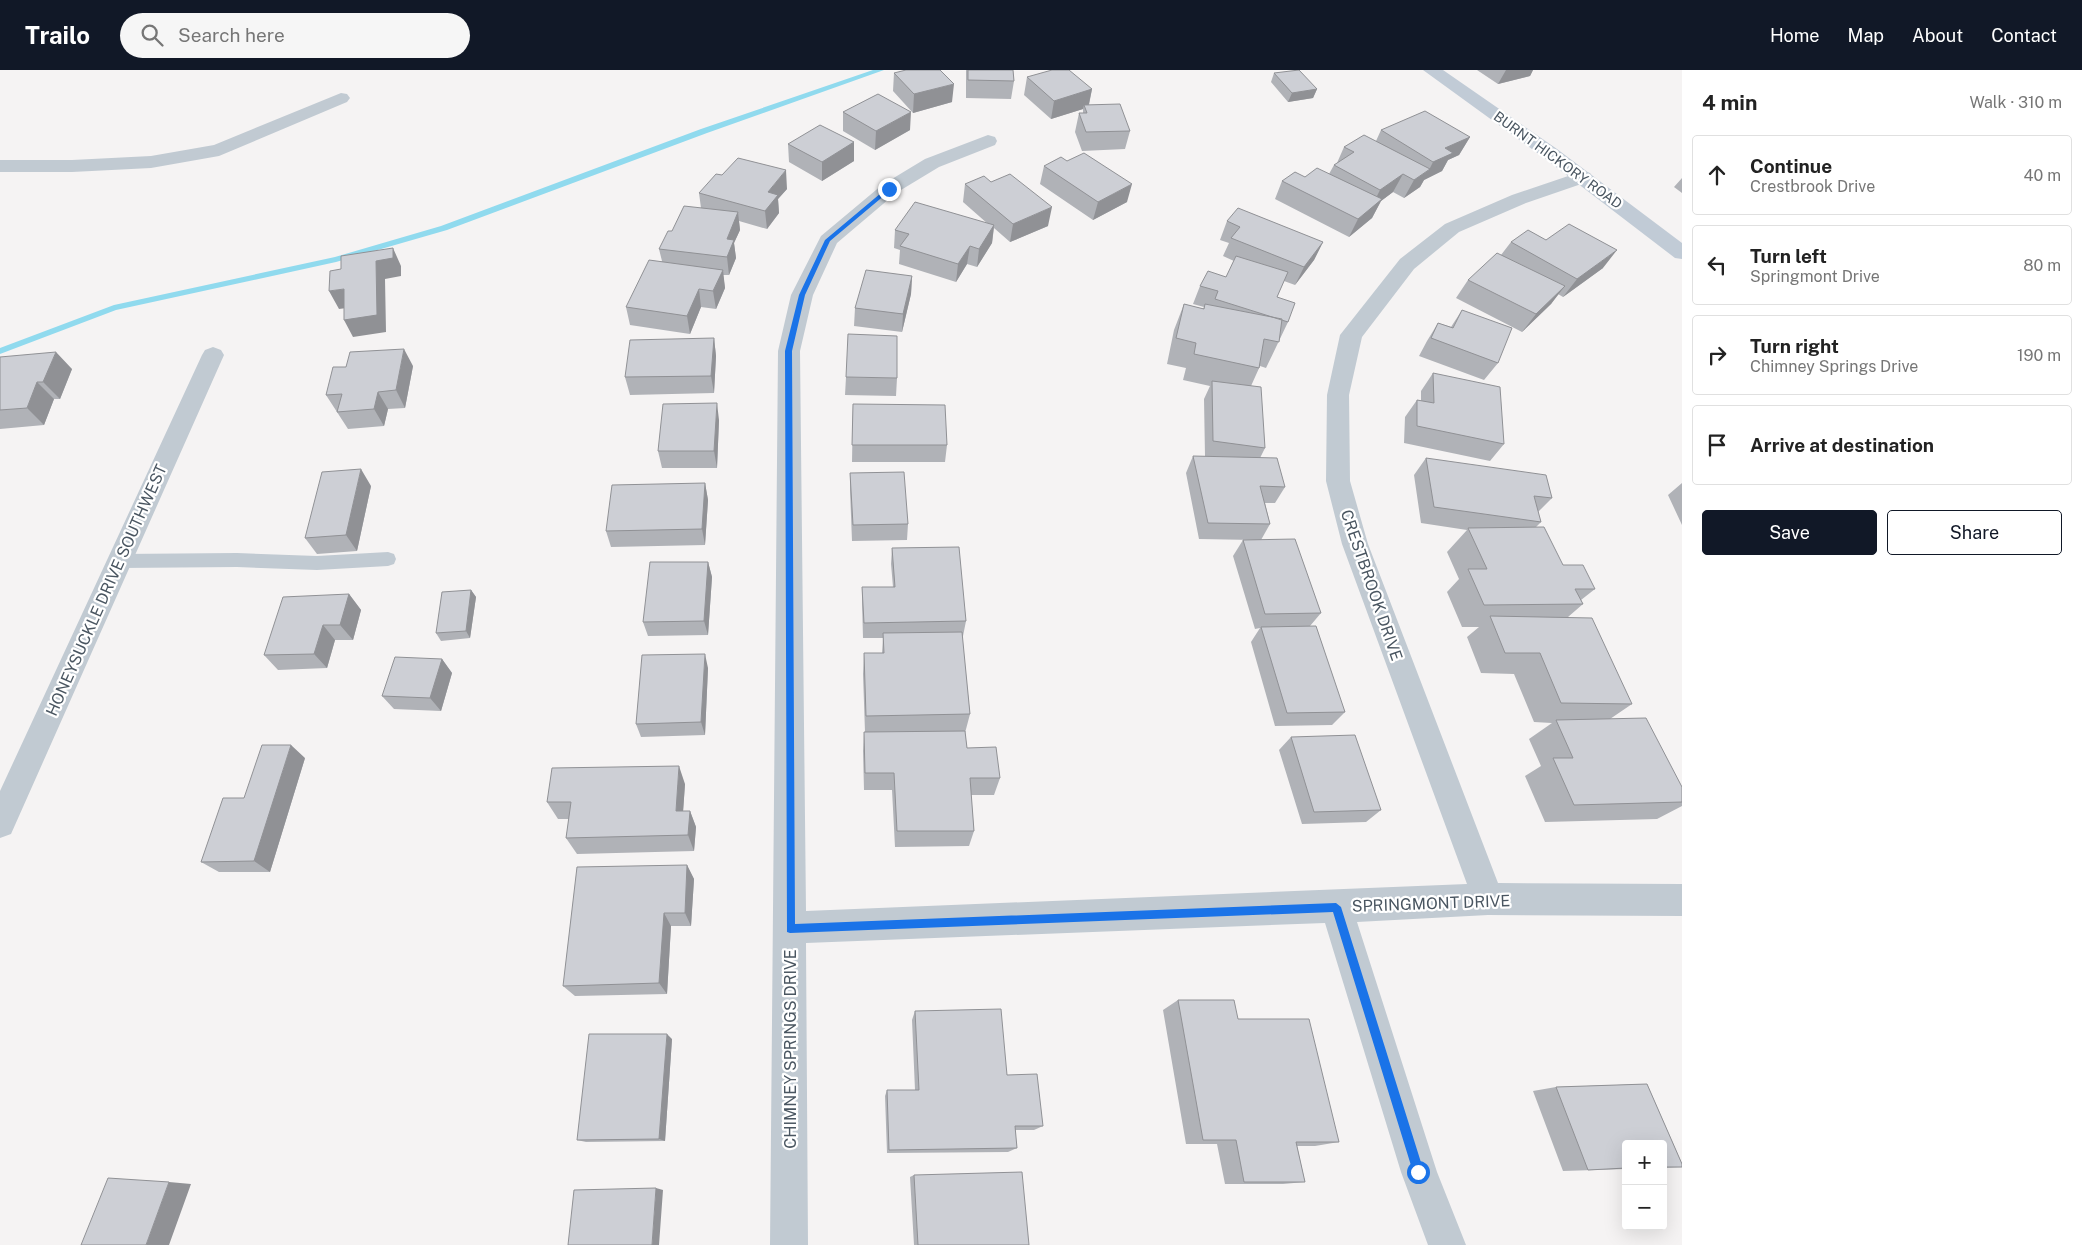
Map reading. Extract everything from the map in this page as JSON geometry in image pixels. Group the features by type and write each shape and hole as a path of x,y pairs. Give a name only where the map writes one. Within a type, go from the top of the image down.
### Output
{"main road":[{"name":"BURNT HICKORY ROAD","path":"1432,70 1583,177 1682,252"}],"street":[{"path":"0,166 72,166 150,162 219,150 341,98"},
{"name":"CHIMNEY SPRINGS DRIVE","path":"789,1245 788,351 802,295 828,240 881,196 932,163 988,141"},
{"name":"CRESTBROOK DRIVE","path":"1488,899 1355,544 1338,482 1338,395 1351,335 1407,264 1452,228 1519,199 1583,177"},
{"name":"HONEYSUCKLE DRIVE SOUTHWEST","path":"0,822 213,356"},
{"name":"SPRINGMONT DRIVE","path":"790,928 1336,907 1488,899 1682,900"},
{"path":"1336,907 1418,1172 1447,1245"}],"lane":[{"path":"120,562 237,560 317,563 388,559"}],"building":[{"path":"906,70 940,70 954,84 914,94 894,73"},
{"path":"968,70 1013,70 1014,81 968,80"},
{"path":"1052,70 1069,70 1092,89 1054,101 1027,77"},
{"path":"1299,70 1317,89 1292,93 1274,73"},
{"path":"878,94 911,112 876,131 843,112"},
{"path":"1120,104 1130,131 1086,132 1079,113 1087,113 1084,105"},
{"path":"1425,111 1470,137 1445,148 1453,153 1433,162 1381,130"},
{"path":"820,125 854,142 822,162 788,144"},
{"path":"1364,135 1430,169 1414,180 1403,174 1380,190 1334,165 1354,152 1344,147"},
{"path":"1084,153 1132,184 1098,202 1044,166 1061,157 1067,161"},
{"path":"738,158 786,170 768,192 778,195 765,211 699,193 716,174 722,175"},
{"path":"1317,168 1382,199 1358,219 1282,181 1295,172 1305,177"},
{"path":"1010,174 1052,207 1013,224 965,184 984,176 991,182"},
{"path":"915,202 994,225 979,249 970,246 958,264 900,246 909,234 895,230"},
{"path":"684,206 738,212 727,239 734,240 727,257 659,249 668,231 672,231"},
{"path":"1238,208 1323,242 1304,267 1231,238 1240,227 1227,221"},
{"path":"1569,224 1617,250 1577,279 1511,242 1528,230 1546,240"},
{"path":"393,248 393,258 376,261 377,315 344,320 344,289 329,291 330,271 341,269 341,256"},
{"path":"1497,253 1565,286 1536,314 1468,280"},
{"path":"1236,256 1288,272 1277,297 1295,303 1288,322 1215,299 1218,291 1200,286 1208,271 1226,277"},
{"path":"649,260 723,270 713,291 699,289 687,316 626,307"},
{"path":"866,270 912,276 903,314 855,308"},
{"path":"1184,304 1204,309 1205,304 1282,319 1279,342 1264,339 1259,368 1194,354 1196,343 1176,338"},
{"path":"1462,310 1512,328 1498,363 1431,338 1438,323 1453,328"},
{"path":"848,334 897,336 897,378 846,377"},
{"path":"714,338 711,376 625,377 630,340"},
{"path":"404,349 396,390 378,392 374,409 337,412 342,394 326,395 333,367 346,367 350,352"},
{"path":"56,352 43,382 37,382 27,408 0,410 0,357"},
{"path":"1433,373 1500,387 1504,444 1417,426 1417,400 1434,403"},
{"path":"1212,381 1261,387 1265,448 1213,441"},
{"path":"717,403 714,451 658,451 663,404"},
{"path":"853,404 945,405 947,445 852,445"},
{"path":"1193,456 1277,458 1285,487 1260,486 1270,524 1208,523"},
{"path":"1426,458 1546,475 1552,498 1534,496 1541,522 1434,507"},
{"path":"361,469 346,535 305,538 322,472"},
{"path":"904,472 908,524 853,525 850,473"},
{"path":"705,483 702,529 606,531 612,485"},
{"path":"1544,527 1563,565 1583,565 1595,589 1575,589 1583,604 1484,605 1468,569 1487,569 1468,528"},
{"path":"1295,539 1321,613 1265,614 1243,540"},
{"path":"959,547 966,621 864,623 862,587 895,587 892,548"},
{"path":"650,562 708,562 704,621 643,622"},
{"path":"471,590 466,631 436,633 442,592"},
{"path":"349,594 340,625 323,625 314,654 264,655 283,597"},
{"path":"1490,616 1592,618 1632,704 1561,703 1540,653 1505,653"},
{"path":"1316,626 1345,712 1287,713 1261,627"},
{"path":"962,632 970,714 866,716 864,653 884,653 883,633"},
{"path":"705,654 701,722 636,724 642,655"},
{"path":"395,657 442,659 430,698 382,696"},
{"path":"1646,718 1682,787 1682,802 1574,805 1553,758 1573,758 1556,720"},
{"path":"965,731 967,748 996,747 1000,778 970,778 974,831 897,831 894,773 865,773 864,732"},
{"path":"1355,735 1381,810 1314,812 1291,737"},
{"path":"262,745 291,745 254,861 201,862 223,798 244,798"},
{"path":"679,766 676,811 690,811 688,835 566,838 571,802 547,802 552,768"},
{"path":"687,865 685,913 664,913 659,983 563,986 577,867"},
{"path":"1178,1000 1234,1000 1238,1019 1309,1019 1339,1142 1296,1142 1305,1182 1244,1182 1236,1140 1203,1140"},
{"path":"1001,1009 1007,1075 1037,1074 1043,1126 1015,1126 1017,1148 889,1150 887,1090 919,1090 915,1011"},
{"path":"589,1034 667,1034 659,1139 577,1140"},
{"path":"1647,1084 1682,1167 1667,1167 1667,1140 1622,1140 1622,1168 1588,1170 1556,1087"},
{"path":"1022,1172 1029,1245 918,1245 914,1175"},
{"path":"108,1178 169,1182 146,1245 81,1245"},
{"path":"656,1188 652,1245 568,1245 574,1190"}],"waterway":[{"path":"0,351 114,308 336,259 444,228 704,131 880,70"}],"route":[{"path":"889,189 828,240 802,295 788,351 790,928 1336,907 1418,1172"}]}
